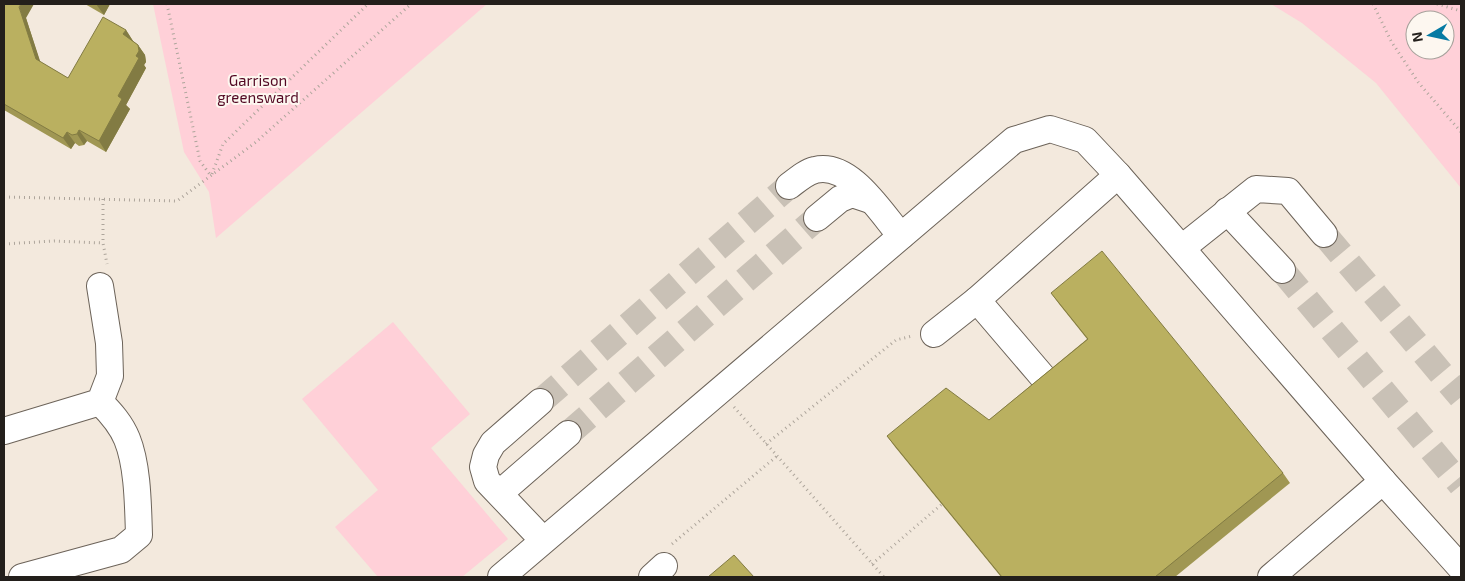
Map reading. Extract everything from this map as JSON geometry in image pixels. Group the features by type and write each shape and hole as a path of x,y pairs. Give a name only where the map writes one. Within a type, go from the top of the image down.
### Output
{"street":[{"path":"501,577 542,540 1014,140 1050,129 1085,140 1118,174 1382,481 1461,568"},
{"path":"789,186 815,170 828,169 842,172 850,178 901,236"},
{"path":"934,334 977,300 1118,174"},
{"path":"1182,248 1256,189 1288,191 1324,234"},
{"path":"816,218 840,199 852,194 870,200"},
{"path":"1227,211 1282,270"},
{"path":"100,286 93,316 109,343 110,376 100,402"},
{"path":"977,300 1042,376"},
{"path":"4,431 100,402"},
{"path":"22,577 121,550 139,536 138,508 127,440 116,418 100,402"},
{"path":"540,402 493,443 486,455 484,467 487,480 542,540"},
{"path":"500,493 568,434"},
{"path":"1271,577 1382,481"},
{"path":"1457,577 1461,574"}],"path":[{"path":"167,4 200,161 211,176"},
{"path":"211,176 223,144 368,4"},
{"path":"4,197 177,201 256,142 411,4"},
{"path":"1373,4 1391,41 1418,82 1461,132"},
{"path":"1437,4 1461,11"},
{"path":"100,286 109,276 103,243 103,199"},
{"path":"4,244 54,241 103,243"},
{"path":"766,444 896,340 910,337 927,326 934,334"},
{"path":"719,390 882,576 877,577"},
{"path":"658,572 658,557 777,456"},
{"path":"872,564 942,504"}],"green space":[{"name":"Garrison greensward","path":"153,4 487,4 216,238 209,192 184,152"},
{"path":"1271,4 1461,4 1461,188 1376,83 1302,23"},
{"path":"393,322 470,414 431,448 508,539 462,577 378,577 335,527 378,490 302,399"}],"building":[{"path":"4,4 21,4 19,7 36,59 68,78 103,17 126,30 123,34 138,45 139,51 136,56 139,58 118,96 122,99 99,141 79,130 77,134 72,135 67,132 63,138 4,104"},
{"path":"1102,251 1283,473 1155,577 1002,577 887,436 946,388 989,420 1088,339 1051,293"},
{"path":"734,555 754,577 708,577"}],"tunnel":[{"path":"540,402 789,186"},
{"path":"568,434 817,218"},
{"path":"1324,234 1461,397"},
{"path":"1282,270 1461,485"}]}
